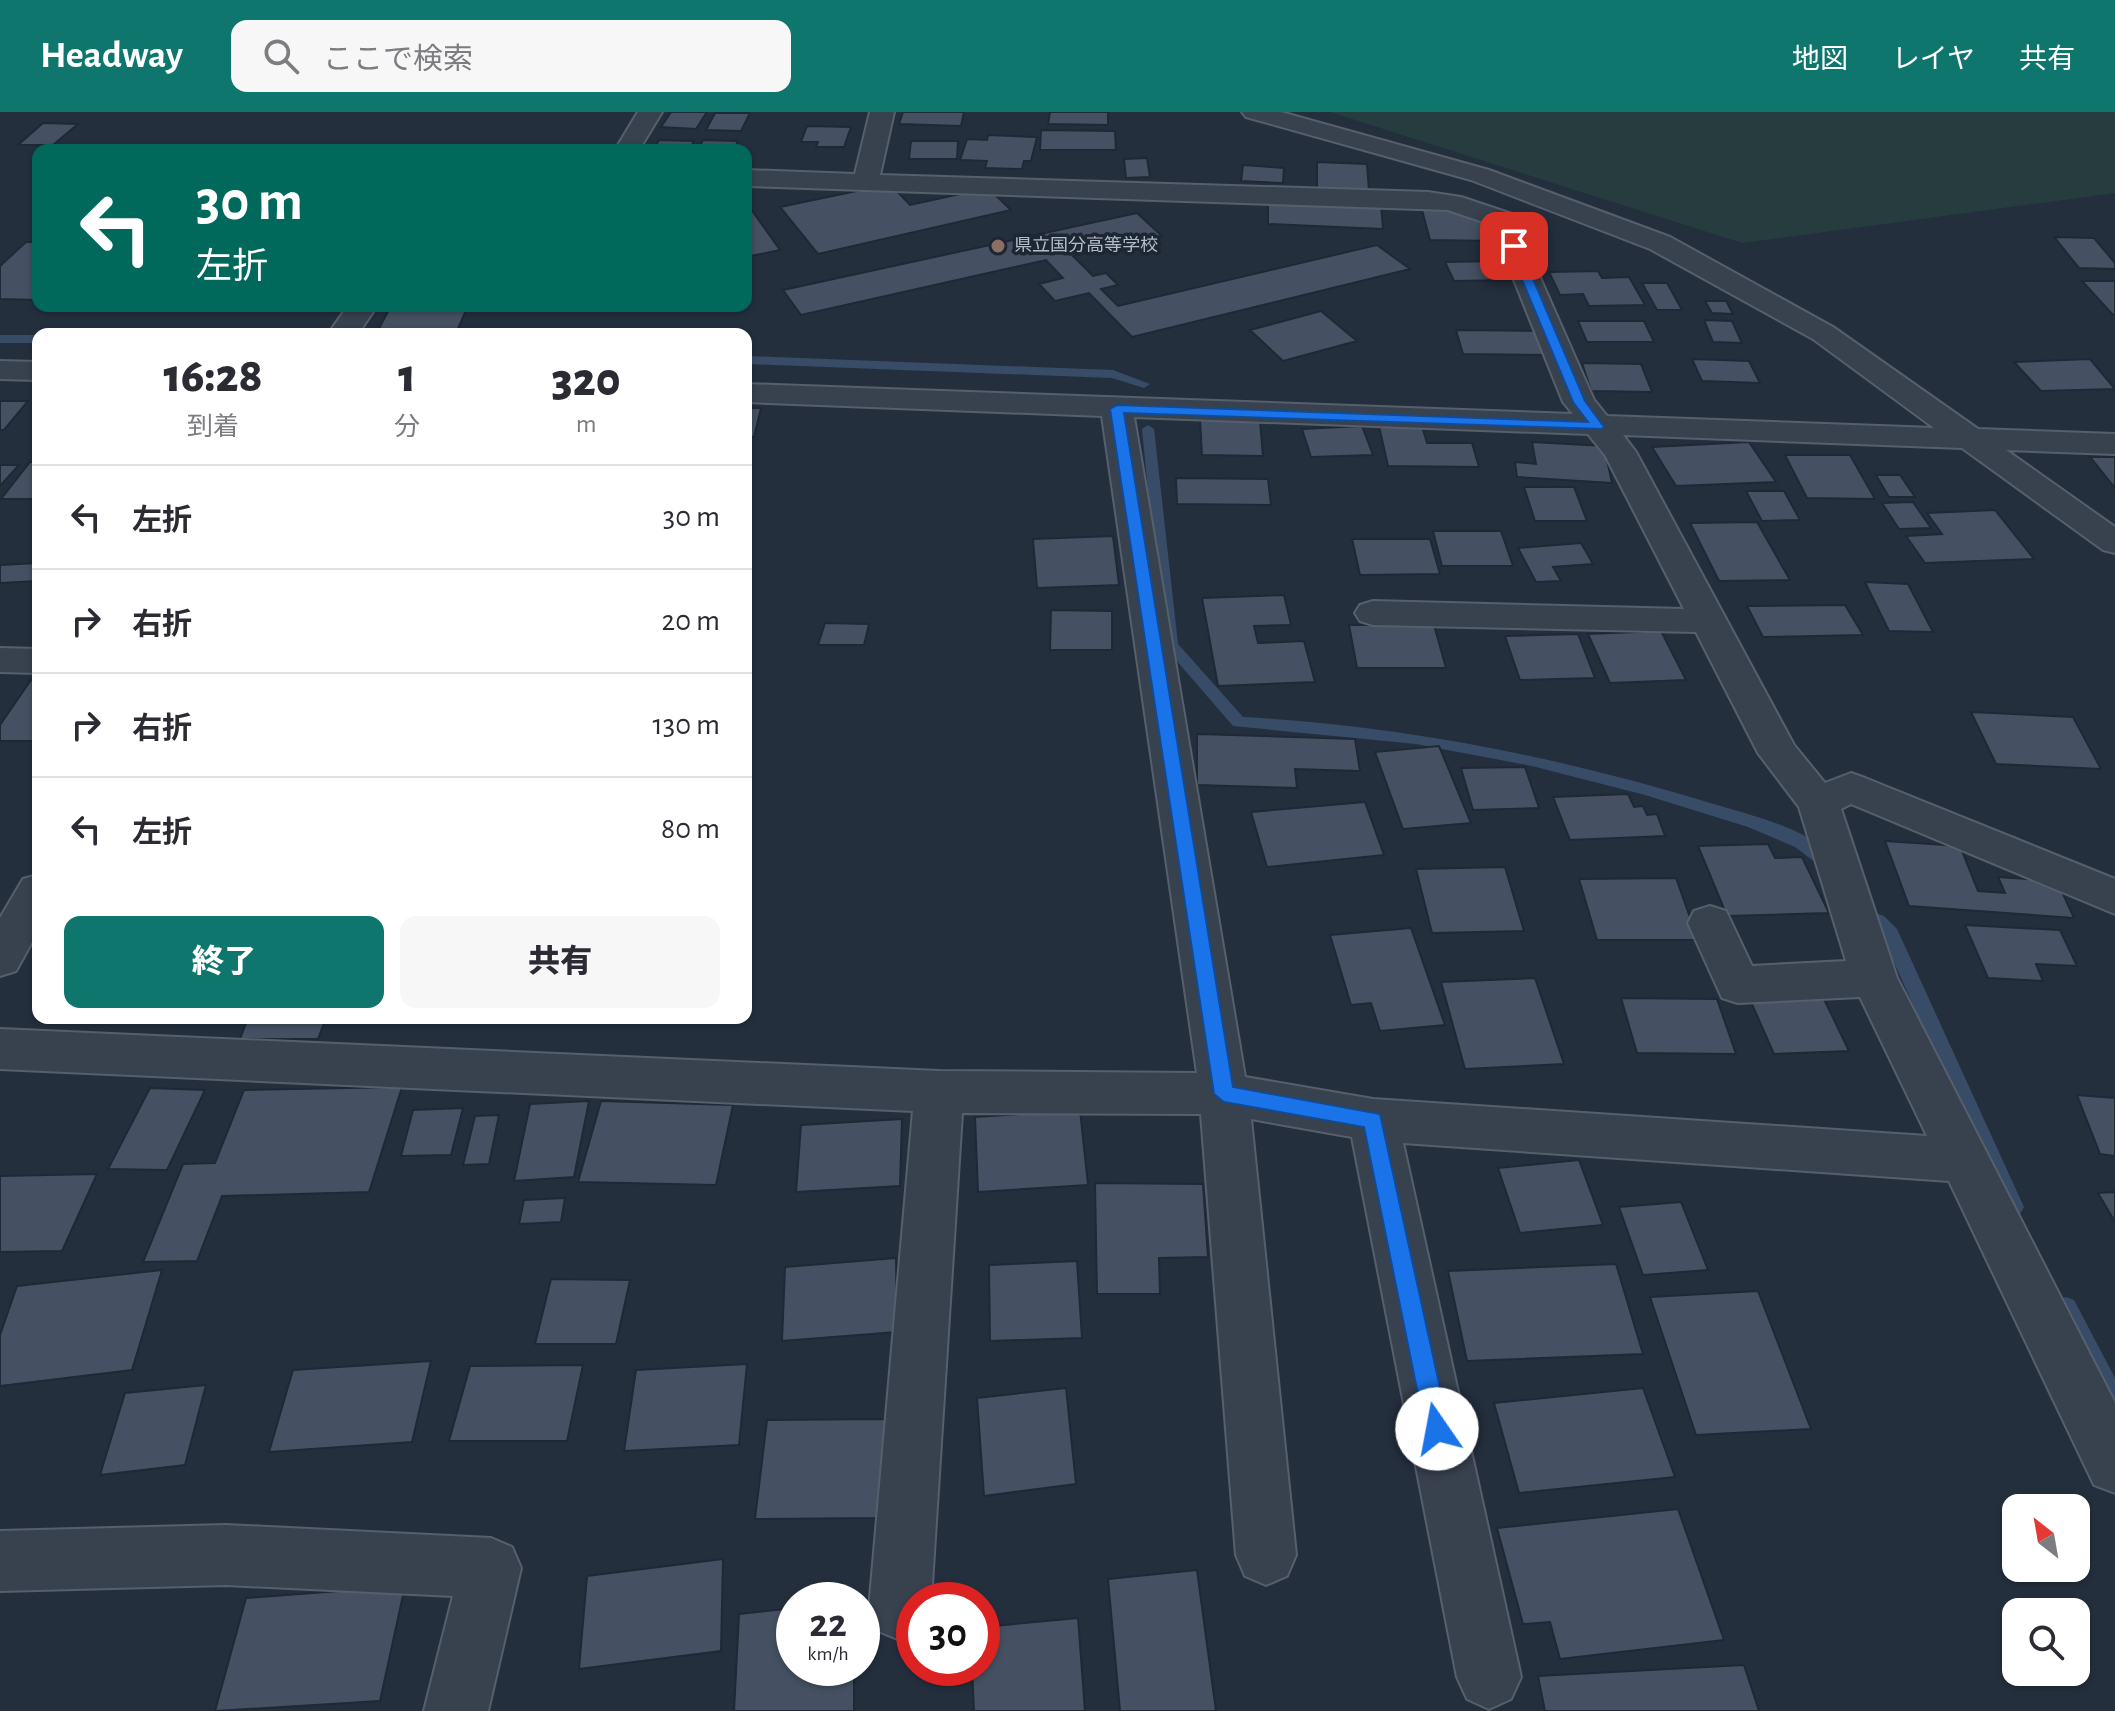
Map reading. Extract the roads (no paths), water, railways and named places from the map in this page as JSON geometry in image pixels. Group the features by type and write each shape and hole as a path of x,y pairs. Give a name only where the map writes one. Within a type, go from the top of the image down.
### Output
{"street":[{"path":"631,144 650,112"},
{"path":"866,181 882,112"},
{"path":"1254,112 1480,175 1660,243 1823,333 2115,543"},
{"path":"752,178 1428,200 1465,207 1503,220 1579,402 1620,452 1706,621 1778,753 1818,802 1874,978 1961,1160 2115,1464"},
{"path":"0,370 32,371"},
{"path":"752,393 2115,444"},
{"path":"1117,409 1224,1094 1266,1555"},
{"path":"1373,613 1706,621"},
{"path":"0,660 32,661"},
{"path":"1818,802 1851,788 2115,897"},
{"path":"0,958 32,902"},
{"path":"1710,923 1738,985 1874,978"},
{"path":"0,1049 939,1092 1224,1094 1373,1120 1961,1160"},
{"path":"902,1582 939,1092"},
{"path":"1373,1120 1489,1677"},
{"path":"0,1561 226,1555 491,1568 456,1711"}],"waterway":[{"path":"0,339 32,339"},
{"path":"752,360 1113,374 1144,384"},
{"path":"1148,429 1171,645 1239,722 1298,725 1416,739 1590,774 1770,828 1801,843 1829,863"},
{"path":"1878,921 1888,929 2013,1207"},
{"path":"2066,1307 2115,1402"}],"place":[{"name":"県立国分高等学校","path":"998,246"}]}
